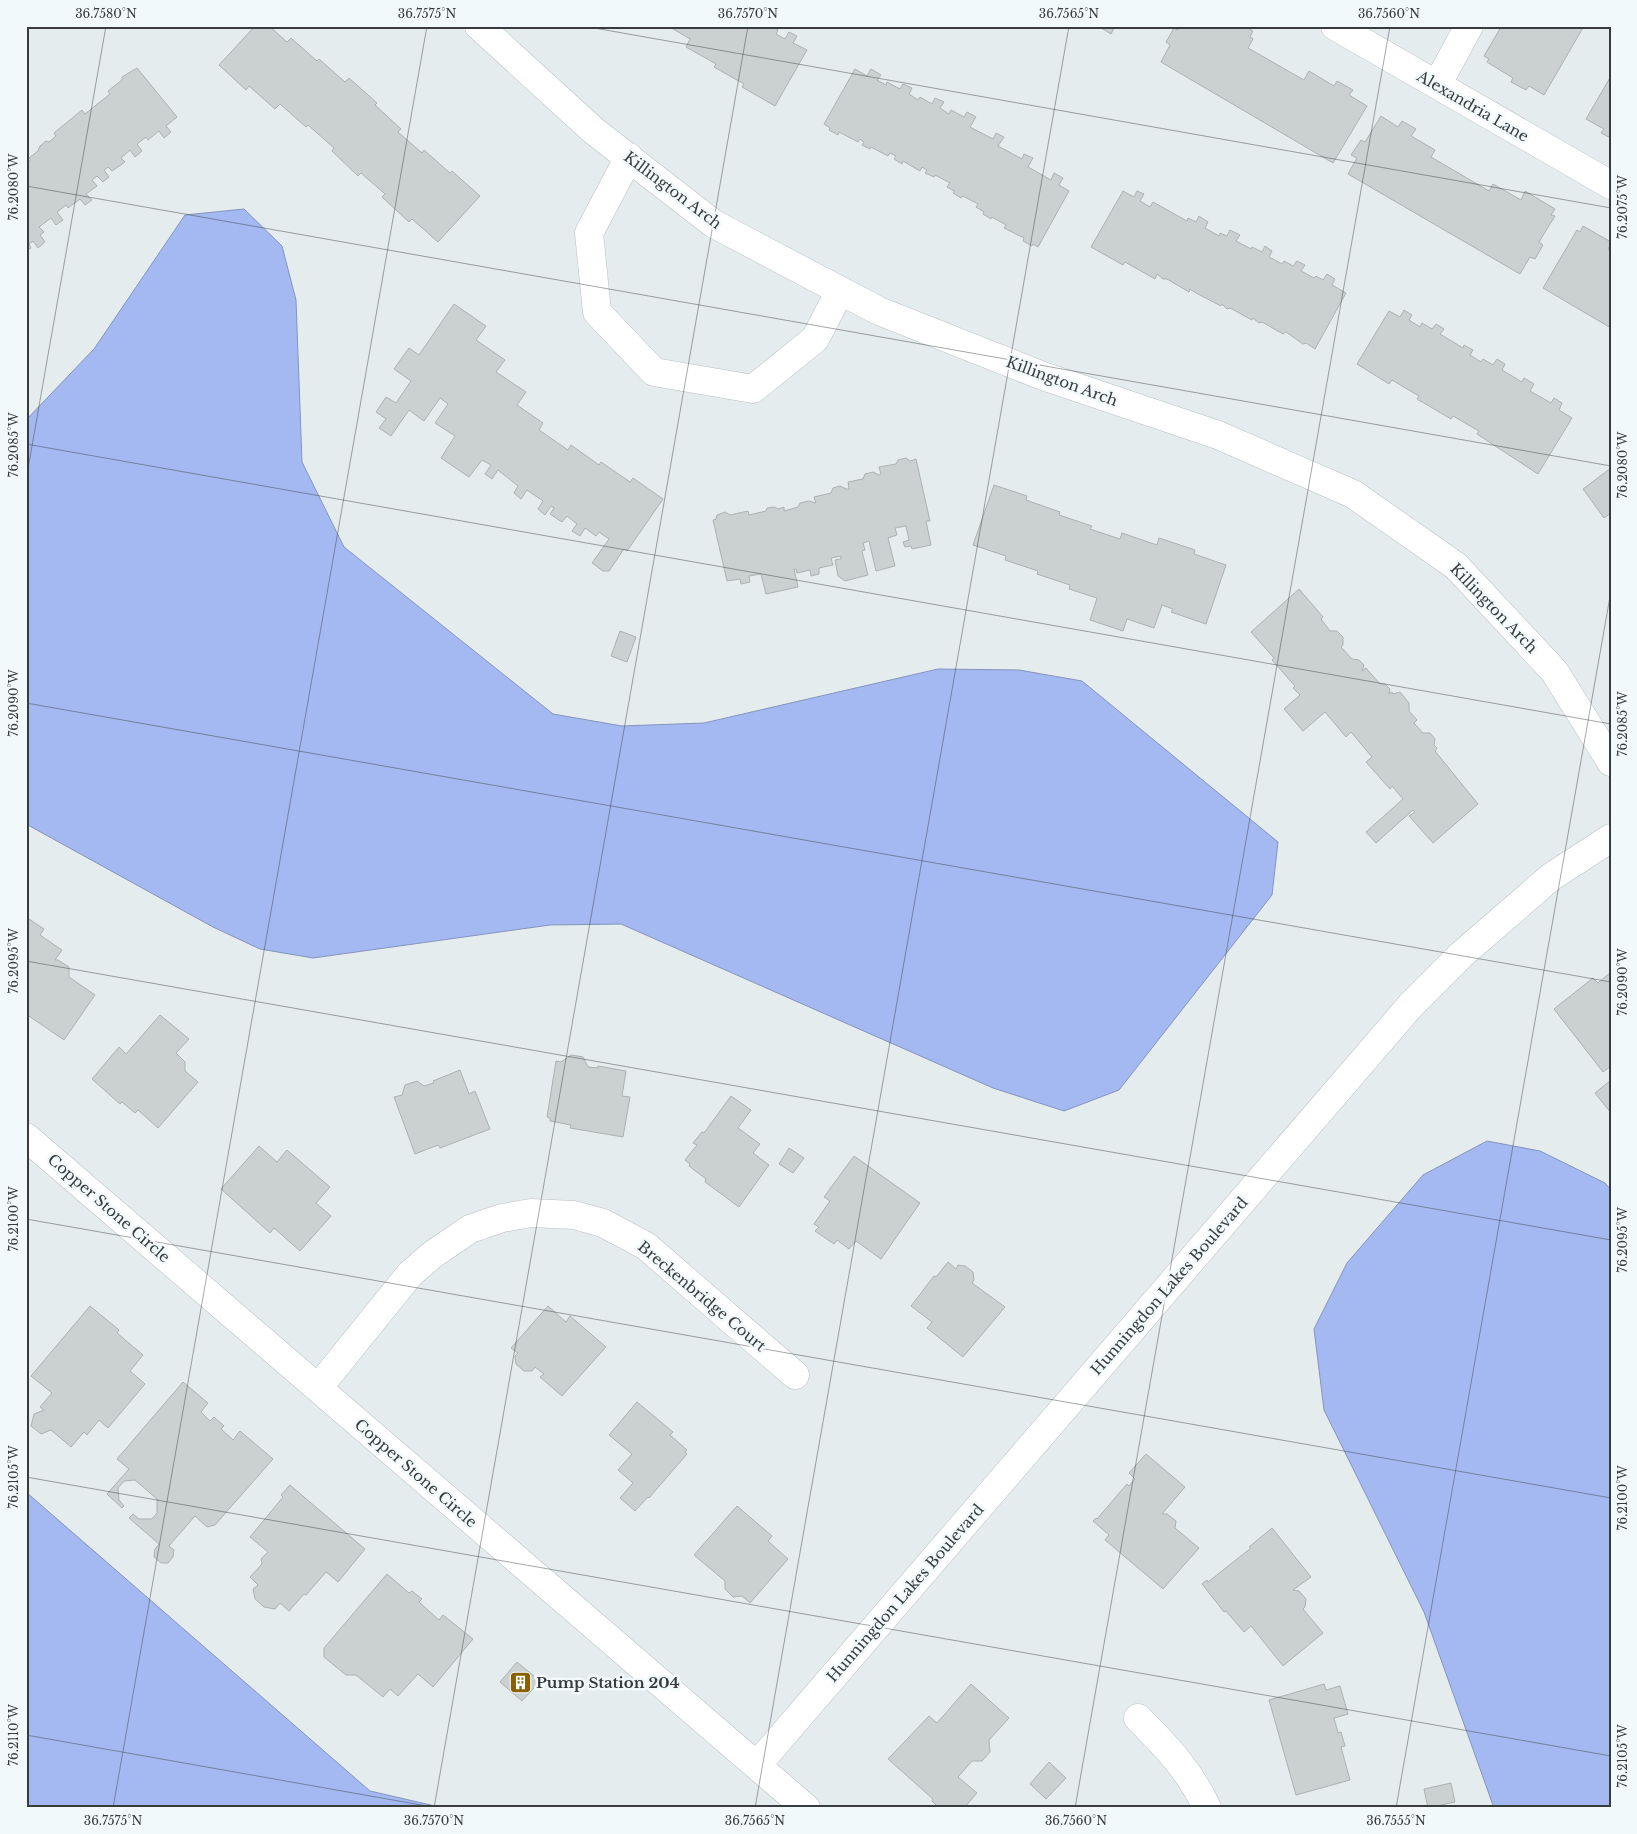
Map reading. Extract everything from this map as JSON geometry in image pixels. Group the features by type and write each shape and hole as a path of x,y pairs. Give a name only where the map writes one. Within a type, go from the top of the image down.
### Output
{"street":[{"name":"Killington Arch","path":"479,26 594,130 714,224 879,311 1043,376 1218,435 1353,494 1456,566 1554,670 1611,762"},
{"name":"Alexandria Lane","path":"1335,26 1611,185"},
{"path":"1437,85 1469,26"},
{"path":"629,157 589,233 598,312 654,372 753,389 815,339 840,291"},
{"name":"Hunningdon Lakes Boulevard","path":"757,1766 1411,1005 1461,954 1551,877 1611,838"},
{"name":"Copper Stone Circle","path":"26,1137 806,1808"},
{"name":"Breckenbridge Court","path":"318,1388 410,1274 432,1255 470,1230 502,1218 531,1213 574,1215 603,1222 646,1246 795,1375"},
{"path":"1138,1718 1173,1754 1200,1792 1207,1808"}],"water":[{"path":"244,209 282,246 296,300 302,462 344,547 553,714 622,726 704,723 938,669 1019,670 1082,681 1278,842 1272,895 1119,1090 1064,1111 993,1088 621,924 550,925 313,958 260,949 213,927 26,824 26,420 94,349 185,215"},
{"path":"1487,1141 1540,1151 1605,1183 1611,1190 1611,1808 1494,1808 1424,1612 1324,1410 1314,1329 1347,1263 1423,1175"},
{"path":"26,1492 370,1791 435,1806 530,1806 538,1808 26,1808"}],"building":[{"path":"255,26 269,26 287,42 291,38 345,82 349,78 377,103 375,105 401,129 398,132 422,153 424,150 450,173 452,171 480,196 438,242 412,219 409,222 382,197 385,194 361,173 358,176 332,151 334,148 308,125 306,127 280,104 275,109 249,86 246,90 219,65"},
{"path":"668,26 772,26 778,30 776,34 785,39 789,32 797,36 793,43 807,50 775,106 742,87 744,84 714,67 716,64 686,47 690,39"},
{"path":"1098,26 1115,26 1111,34"},
{"path":"1181,26 1244,26 1253,31 1250,37 1253,39 1248,48 1304,80 1309,71 1334,86 1337,81 1353,90 1349,95 1367,106 1333,163 1161,62 1170,45 1166,42 1174,28 1178,30"},
{"path":"1505,26 1584,26 1544,95 1529,86 1526,90 1511,82 1513,78 1487,62 1489,59 1484,56 1501,27 1504,29"},
{"path":"137,68 177,117 166,126 171,132 164,138 159,131 148,140 146,137 137,144 142,151 135,157 130,150 121,158 125,162 112,171 108,167 104,170 109,177 103,182 97,176 92,180 97,186 86,194 92,200 85,205 80,199 68,208 66,205 57,212 63,220 56,225 51,218 39,227 44,232 40,235 45,242 38,248 33,241 29,244 31,248 26,251 26,164 31,160 29,158 46,141 49,142 56,136 54,133 82,110 85,114 110,94 108,91 122,80 122,77"},
{"path":"855,69 867,76 871,69 881,75 877,80 886,85 887,82 900,89 903,84 912,88 909,94 918,100 920,97 932,104 935,98 944,102 940,108 949,114 951,110 964,117 967,112 976,117 970,127 993,139 996,133 1004,137 998,146 1022,159 1024,154 1033,158 1028,167 1051,180 1054,173 1063,178 1059,185 1069,191 1038,247 1023,241 1024,238 1004,228 1006,225 983,214 984,212 976,207 978,204 953,193 954,191 947,187 950,183 935,175 934,177 925,173 927,170 922,167 920,171 903,161 902,164 894,159 896,156 890,153 888,156 871,147 870,149 862,145 864,142 860,139 858,142 839,132 838,135 829,130 830,128 824,124"},
{"path":"1611,76 1611,138 1601,133 1604,129 1586,119"},
{"path":"1381,116 1398,127 1402,121 1416,129 1411,136 1435,150 1431,157 1489,191 1493,184 1521,200 1525,191 1555,209 1551,215 1555,216 1539,242 1543,245 1535,259 1530,257 1520,274 1348,174 1357,158 1351,155 1361,140 1365,142"},
{"path":"1123,191 1134,197 1137,191 1144,194 1140,201 1150,207 1153,202 1187,221 1188,218 1196,222 1199,216 1208,222 1205,228 1219,236 1220,233 1227,236 1230,230 1240,235 1236,241 1251,249 1252,247 1262,252 1265,246 1272,251 1269,257 1282,264 1284,261 1293,266 1297,261 1305,265 1301,271 1314,278 1316,276 1323,280 1327,274 1335,279 1332,285 1346,293 1315,349 1306,343 1303,344 1286,332 1283,334 1262,322 1259,323 1253,318 1252,320 1230,308 1227,309 1222,304 1221,306 1190,289 1189,292 1157,274 1155,279 1125,262 1123,265 1091,247"},
{"path":"1583,226 1611,242 1608,249 1611,251 1611,328 1543,288 1577,230 1580,232"},
{"path":"454,304 486,326 476,340 505,360 496,372 526,392 517,405 543,423 539,430 568,450 571,445 599,465 601,462 630,482 633,478 663,499 627,551 624,549 609,571 603,571 592,563 609,539 599,532 596,536 585,528 580,536 572,531 577,524 567,516 562,522 550,514 554,508 551,506 545,515 538,509 543,501 527,490 521,499 514,493 518,486 498,470 492,479 485,474 491,465 482,460 469,477 441,458 455,436 435,423 448,404 440,398 424,421 409,410 391,436 379,428 386,419 376,412 386,397 396,403 411,381 394,369 409,348 419,355"},
{"path":"1404,310 1412,315 1409,320 1420,327 1422,323 1432,329 1436,324 1444,329 1440,334 1463,348 1464,345 1473,350 1470,355 1481,362 1483,359 1493,365 1497,359 1505,364 1502,370 1522,382 1524,378 1534,384 1530,391 1551,403 1554,398 1562,403 1559,410 1572,418 1538,474 1477,434 1479,431 1453,416 1451,419 1417,399 1419,396 1392,380 1389,384 1357,364 1389,311 1400,317"},
{"path":"906,458 910,461 916,459 930,521 926,521 931,545 912,549 911,546 905,547 903,542 909,540 906,526 895,528 897,535 888,538 895,566 876,571 869,541 863,543 865,550 862,551 868,575 845,581 838,576 835,560 841,559 841,556 831,558 833,565 819,568 819,574 811,576 810,570 797,573 796,569 794,569 798,587 766,594 761,574 749,576 750,582 741,584 740,579 727,581 713,520 716,519 717,515 725,512 730,515 748,511 749,515 774,507 778,509 784,507 784,511 798,507 800,503 809,501 816,503 814,497 831,493 833,488 840,486 849,489 848,482 863,479 865,474 873,472 879,475 881,474 879,467 896,464 898,460"},
{"path":"1611,468 1611,513 1604,518 1583,489"},
{"path":"994,485 1027,496 1026,500 1060,512 1059,515 1092,526 1090,529 1120,539 1122,533 1157,545 1159,538 1195,550 1194,554 1226,565 1206,624 1171,612 1173,609 1162,605 1154,628 1127,619 1123,631 1090,620 1097,598 1069,589 1070,585 1037,574 1038,571 1005,560 1006,556 973,545"},
{"path":"1299,589 1323,617 1321,619 1330,631 1337,631 1343,637 1343,645 1341,647 1352,659 1359,660 1364,665 1362,671 1366,668 1380,684 1385,684 1390,689 1389,694 1400,692 1409,703 1409,711 1417,720 1414,723 1423,733 1430,733 1435,739 1434,745 1437,748 1435,751 1478,804 1433,843 1409,816 1415,812 1413,810 1376,843 1366,832 1403,799 1392,786 1390,789 1366,762 1372,757 1351,732 1346,737 1325,712 1303,731 1284,709 1300,695 1293,688 1295,686 1272,660 1274,658 1251,632"},
{"path":"620,631 636,637 627,662 611,656"},
{"path":"26,917 44,929 40,935 62,950 55,960 69,967 69,977 95,995 64,1040 26,1014"},
{"path":"1611,972 1611,1066 1603,1072 1554,1009 1593,978 1598,983"},
{"path":"160,1015 189,1039 176,1053 185,1062 185,1071 198,1082 158,1128 138,1110 135,1113 122,1102 120,1104 92,1079 119,1047 126,1054"},
{"path":"571,1055 583,1057 588,1067 598,1068 598,1066 626,1071 622,1096 630,1097 623,1137 570,1128 571,1125 550,1121 550,1118 547,1117 556,1061 561,1062"},
{"path":"460,1070 469,1094 475,1091 490,1129 440,1148 438,1145 415,1154 394,1097 402,1095 405,1085 417,1081 424,1086"},
{"path":"1611,1080 1611,1113 1595,1093"},
{"path":"731,1096 751,1110 738,1128 760,1144 753,1153 769,1165 739,1207 705,1182 706,1179 689,1166 690,1164 685,1160 697,1145 693,1143 702,1132 704,1133"},
{"path":"259,1146 277,1162 287,1150 330,1187 316,1203 331,1216 300,1251 274,1228 270,1233 221,1189"},
{"path":"789,1148 804,1158 793,1173 779,1164"},
{"path":"854,1156 920,1203 881,1259 856,1241 849,1249 837,1240 834,1244 815,1231 819,1227 814,1224 830,1201 824,1197"},
{"path":"948,1262 956,1269 958,1265 965,1266 973,1272 974,1280 972,1283 1005,1307 963,1357 927,1328 932,1322 911,1306 934,1276 936,1277"},
{"path":"90,1306 119,1330 117,1333 143,1355 130,1371 145,1384 108,1428 99,1420 87,1435 84,1432 71,1447 51,1430 41,1434 31,1426 34,1414 44,1410 40,1407 52,1393 31,1376"},
{"path":"548,1306 566,1322 570,1316 606,1347 562,1396 540,1377 544,1374 535,1367 532,1371 524,1371 516,1364 515,1356 518,1353 511,1348"},
{"path":"183,1382 208,1403 201,1412 210,1421 214,1417 224,1426 221,1429 233,1440 240,1431 273,1459 215,1525 207,1527 195,1516 169,1546 174,1550 173,1557 168,1563 161,1563 154,1557 155,1549 159,1544 129,1518 133,1514 139,1519 152,1519 157,1513 157,1499 135,1480 124,1481 118,1488 119,1500 124,1506 122,1508 107,1494 129,1469 117,1459"},
{"path":"637,1402 673,1432 670,1435 687,1450 685,1452 687,1454 649,1498 635,1511 620,1498 633,1483 618,1470 632,1454 609,1435"},
{"path":"1146,1454 1185,1487 1162,1514 1167,1514 1176,1521 1175,1528 1199,1548 1163,1589 1105,1540 1109,1535 1093,1521 1097,1519 1127,1484 1129,1486 1135,1479 1129,1473"},
{"path":"290,1485 365,1549 338,1582 326,1572 289,1611 280,1603 275,1609 264,1607 255,1599 253,1589 258,1585 250,1577 262,1564 261,1559 268,1552 250,1537 283,1497 281,1495"},
{"path":"737,1506 772,1536 768,1541 788,1559 750,1603 742,1596 733,1597 725,1589 725,1581 694,1555"},
{"path":"1272,1528 1311,1577 1293,1590 1299,1591 1306,1599 1303,1609 1323,1633 1283,1666 1251,1626 1244,1632 1226,1611 1224,1612 1202,1584 1207,1580 1208,1582 1251,1548 1249,1547"},
{"path":"387,1574 409,1593 412,1591 422,1599 419,1602 439,1620 443,1615 473,1639 433,1687 418,1674 398,1696 390,1689 383,1697 356,1675 346,1675 324,1657 324,1648"},
{"name":"Pump Station 204","path":"517,1662 540,1681 522,1701 500,1682"},
{"path":"971,1684 1009,1718 989,1740 990,1752 982,1761 972,1761 958,1777 977,1793 964,1808 939,1808 932,1801 933,1799 888,1759 929,1716 937,1723"},
{"path":"1324,1684 1326,1690 1340,1686 1348,1714 1334,1718 1338,1733 1341,1732 1345,1746 1341,1747 1350,1780 1296,1795 1269,1700"},
{"path":"1049,1762 1066,1778 1046,1799 1030,1784"},
{"path":"1451,1783 1455,1802 1428,1808 1424,1789"}],"place":[{"name":"Pump Station 204","path":"520,1682"}]}
